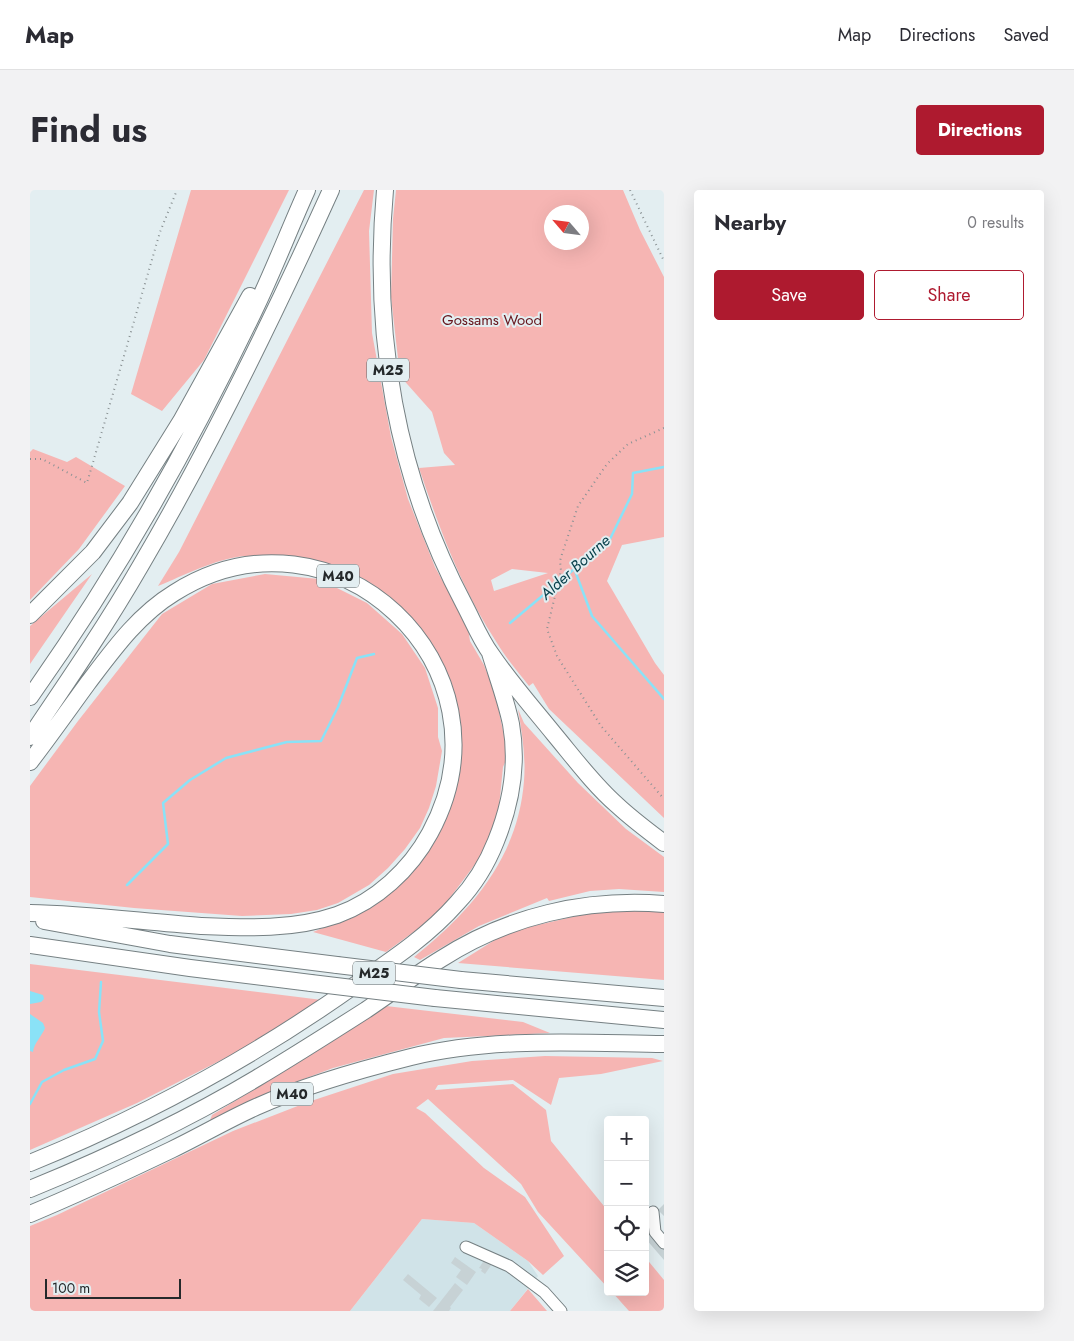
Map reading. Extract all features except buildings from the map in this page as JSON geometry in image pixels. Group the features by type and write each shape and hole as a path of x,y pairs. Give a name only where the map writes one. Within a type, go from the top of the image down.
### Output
{"highway":[{"path":"30,697 112,573 164,483 254,311 307,190"},
{"path":"30,737 140,567 227,411 281,300 331,190"},
{"name":"M25","path":"385,190 380,258 386,361 395,414 415,488 435,545 451,580 490,653 513,684 579,764 610,797 664,844"},
{"path":"30,615 93,552 135,496 181,421 248,298 285,240"},
{"name":"M40","path":"30,762 106,659 140,620 174,593 201,578 255,564 282,564 316,569 354,584 386,603 410,627 428,651 443,685 450,707 454,743 452,772 442,806 433,828 418,854 401,873 374,896 353,908 312,922 263,928 176,924 57,914 30,914"},
{"name":"M25","path":"30,1163 100,1132 170,1097 282,1034 398,956 457,904 475,881 491,853 501,827 511,788 514,754 512,732 490,653"},
{"name":"M25","path":"30,1189 112,1154 254,1079 366,1010 441,959 487,934 525,919 577,907 627,902 664,904"},
{"name":"M25","path":"30,918 59,925 170,944 461,980 664,998"},
{"name":"M25","path":"30,945 190,968 435,998 664,1020"},
{"name":"M40","path":"30,1214 114,1177 257,1107 322,1082 359,1071 412,1057 474,1046 664,1044"}],"lane":[{"path":"653,1212 655,1232 664,1243"},
{"path":"466,1247 509,1266 544,1292 561,1311"}],"path":[{"path":"30,459 42,459 87,483 160,232 177,190"},
{"path":"630,190 664,261"},
{"path":"664,428 628,444 607,464 578,506 560,561 561,572 547,628 557,656 601,726 664,800"}],"shaded area":[{"path":"422,1219 474,1223 528,1261 538,1276 510,1311 350,1311"}],"green space":[{"path":"191,190 289,190 204,360 162,411 131,394"},
{"path":"364,190 374,190 369,231 372,333 391,437 408,499 435,567 468,628 470,641 484,665 495,693 507,758 503,767 499,807 485,851 437,915 386,952 313,932 360,913 415,869 435,841 449,810 457,777 460,743 456,709 447,677 432,646 410,616 375,586 346,570 314,560 288,556 244,556 222,560 158,586 179,552"},
{"name":"Gossams Wood","path":"396,190 623,190 640,230 664,277 664,537 622,545 607,581 664,675 664,818 549,709 533,683 529,686 512,665 484,622 452,558 419,468 455,465 444,453 432,412 400,376 391,297 393,219","holes":["512,569 548,573 494,591 491,580"]},
{"path":"33,449 67,462 76,457 125,486 79,549 30,600 30,452"},
{"path":"92,574 30,664 30,626"},
{"path":"265,574 319,579 367,603 402,634 425,668 438,708 438,737 442,751 436,786 429,808 420,828 405,849 369,885 338,903 317,910 291,914 242,916 134,908 30,897 30,786 162,614 212,584"},
{"path":"518,709 524,723 578,783 626,829 664,857 664,892 619,889 590,891 549,901 547,898 479,926 420,960 414,957 454,921 488,881 502,858 512,835 520,809 524,781 523,745"},
{"path":"606,909 664,910 664,980 458,963 498,938 525,928"},
{"path":"30,964 322,1000 237,1052 137,1103 30,1150"},
{"path":"386,1006 523,1022 550,1033 444,1038 333,1068 285,1086 209,1123 212,1115"},
{"path":"545,1056 652,1058 663,1061 601,1074 559,1078 551,1105 513,1080 438,1085 435,1090 513,1084 546,1110 551,1141 604,1206 604,1284 538,1212 521,1184 428,1099 416,1108 425,1113 484,1168 525,1197 564,1256 543,1275 528,1261 474,1223 422,1219 350,1311 30,1311 30,1226 233,1131 308,1102 393,1074 472,1061"},
{"path":"649,1262 664,1280 664,1311 629,1311 616,1296 649,1296"},
{"path":"528,1289 547,1311 510,1311"}],"water":[{"path":"30,991 43,995 44,999 41,1002 30,1004"},
{"path":"30,1014 43,1023 45,1028 33,1052 30,1051"}],"waterway":[{"name":"Alder Bourne","path":"510,623 610,539 632,494 633,473 664,467"},
{"path":"574,568 592,616 664,699"},
{"name":"Alder Bourne","path":"127,885 168,844 163,803 190,780 226,758 287,742 321,741 338,707 357,658 374,654"},
{"name":"Alder Bourne","path":"30,1104 42,1082 64,1070 95,1059 103,1041 99,1012 101,982"}]}
